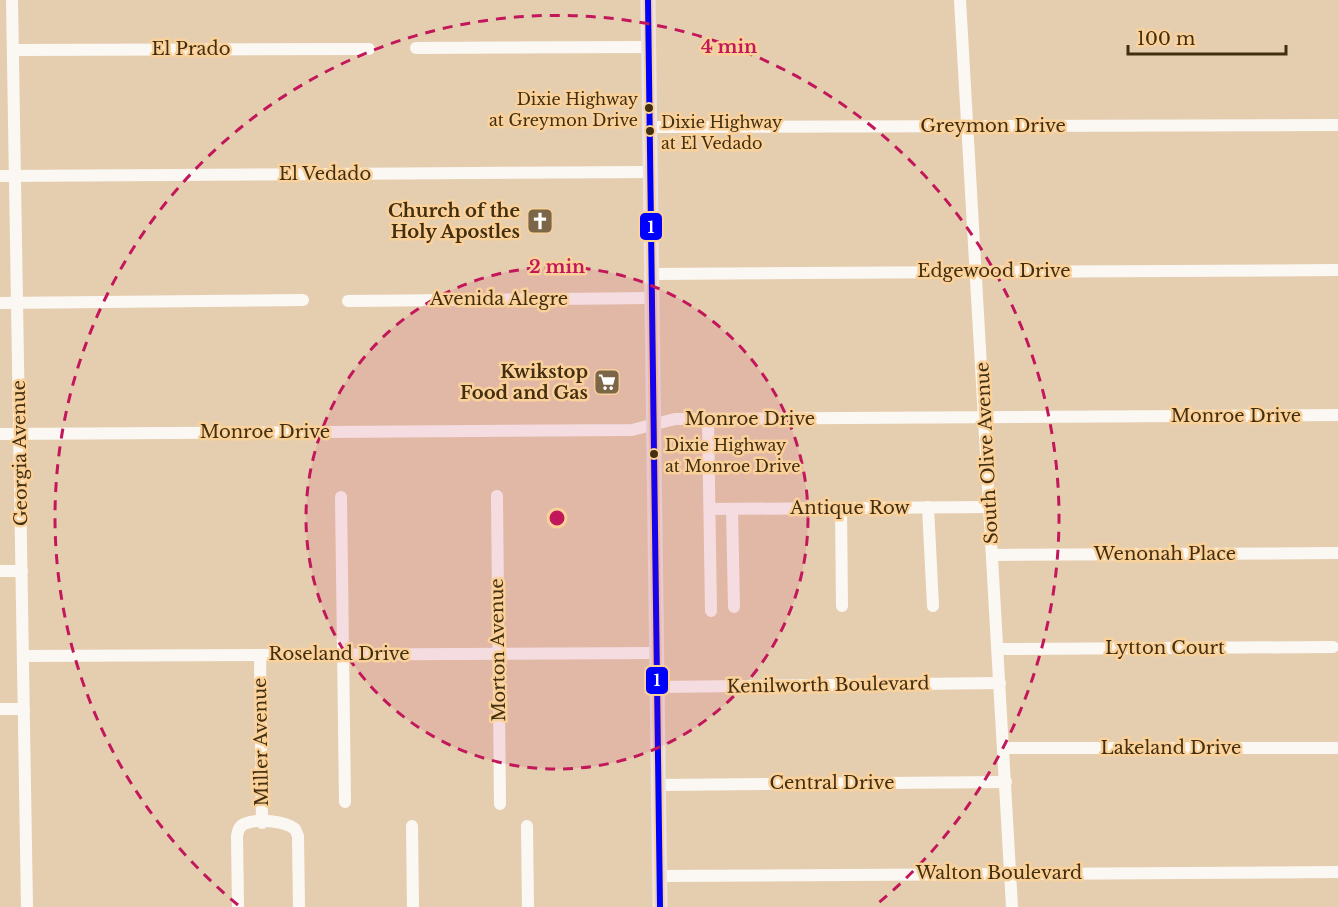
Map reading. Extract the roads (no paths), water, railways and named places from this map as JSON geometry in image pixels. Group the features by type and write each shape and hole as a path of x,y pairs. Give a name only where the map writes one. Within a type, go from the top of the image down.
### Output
{"main road":[{"path":"648,0 660,907"}],"street":[{"name":"Georgia Avenue","path":"12,0 27,907"},
{"name":"South Olive Avenue","path":"960,0 1012,907"},
{"path":"416,48 648,47"},
{"name":"El Prado","path":"13,50 369,48"},
{"name":"Greymon Drive","path":"649,127 1338,125"},
{"name":"El Vedado","path":"0,176 650,172"},
{"name":"Edgewood Drive","path":"651,274 1338,270"},
{"name":"Avenida Alegre","path":"348,301 651,298"},
{"path":"0,303 303,300"},
{"name":"Monroe Drive","path":"0,434 632,430 675,419 1338,415"},
{"path":"708,419 711,611"},
{"name":"Morton Avenue","path":"496,496 500,804"},
{"path":"341,497 345,802"},
{"path":"928,507 933,606"},
{"name":"Antique Row","path":"711,509 990,507"},
{"path":"841,508 842,606"},
{"path":"732,509 734,607"},
{"name":"Wenonah Place","path":"992,555 1338,553"},
{"path":"0,571 22,571"},
{"name":"Lytton Court","path":"998,649 1333,647"},
{"name":"Roseland Drive","path":"23,656 656,653"},
{"name":"Miller Avenue","path":"260,655 262,823 282,822 295,829 298,836 298,907"},
{"name":"Kenilworth Boulevard","path":"657,687 1000,683"},
{"path":"0,709 24,709"},
{"name":"Lakeland Drive","path":"1004,748 1338,748"},
{"name":"Central Drive","path":"658,785 1006,782"},
{"path":"238,907 237,836 239,828 245,824 262,823"},
{"path":"412,826 413,907"},
{"path":"527,826 528,907"},
{"name":"Walton Boulevard","path":"660,876 1338,872"}],"place":[{"name":"Dixie Highway at Greymon Drive","path":"649,108"},
{"name":"Dixie Highway at El Vedado","path":"650,131"},
{"name":"Church of the Holy Apostles","path":"540,221"},
{"name":"Kwikstop Food and Gas","path":"607,382"},
{"name":"Dixie Highway at Monroe Drive","path":"654,454"}]}
